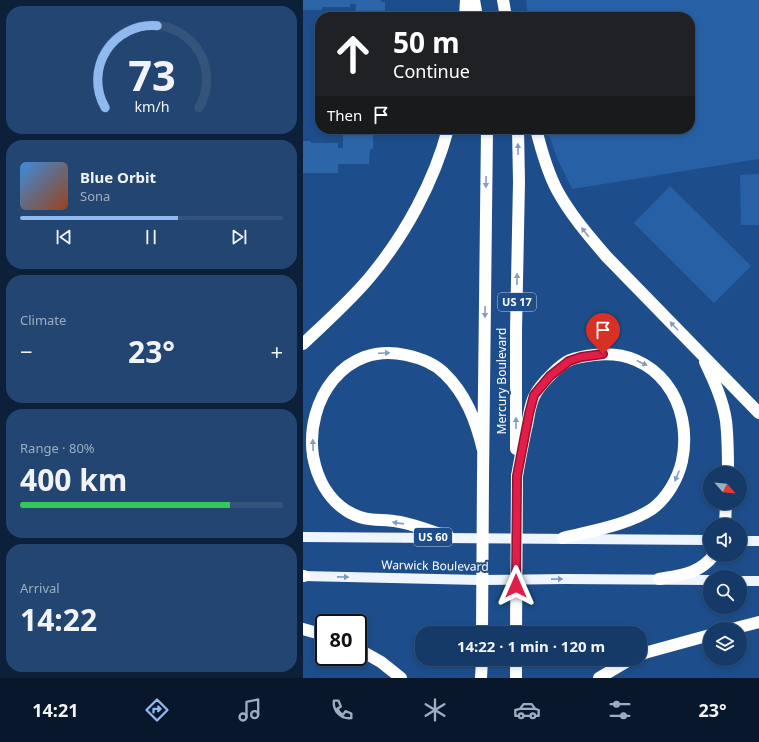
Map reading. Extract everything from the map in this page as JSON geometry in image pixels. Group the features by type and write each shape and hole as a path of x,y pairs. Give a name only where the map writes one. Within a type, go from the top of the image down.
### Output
{"highway":[{"path":"465,12 466,0"},
{"path":"474,0 476,12"},
{"path":"503,0 505,12"},
{"path":"303,344 347,302 387,255 404,229 430,181 446,134"},
{"name":"Mercury Boulevard","path":"482,626 487,134"},
{"name":"Mercury Boulevard","path":"516,626 516,331 519,182 517,134"},
{"path":"538,134 550,173 557,189 577,220 606,256 759,413"},
{"path":"449,537 399,522 367,519 348,511 338,504 327,492 320,480 315,464 312,445 313,422 317,408 333,379 346,367 360,358 377,353 389,352 413,357 444,372 460,392 469,406 477,426 483,450"},
{"path":"517,476 534,395 550,376 569,361 581,357 603,354 622,356 636,360 647,366 657,373 667,384 675,397 681,412 685,440 676,479 669,491 652,509 631,520 563,538"},
{"path":"702,354 720,397 726,419 728,466"},
{"path":"659,579 693,572 707,562"},
{"path":"747,625 759,622"},
{"path":"303,628 315,631"},
{"path":"647,652 703,637"},
{"path":"367,654 381,662 401,678"},
{"path":"481,678 482,666"},
{"path":"516,666 516,678"},
{"path":"599,678 619,666"}],"main road":[{"name":"US 60","path":"303,537 703,540"},
{"path":"747,541 759,541"},
{"name":"Warwick Boulevard","path":"303,576 480,580 703,580"},
{"path":"747,581 759,581"}],"shaded area":[{"path":"526,0 759,0 759,159 572,189 557,158 549,134 695,134 695,12 527,12"},
{"path":"759,174 759,225 741,225 740,175"},
{"path":"670,186 751,266 714,303 634,223"}],"building":[{"path":"303,0 382,0 381,2 385,2 385,12 355,12 356,4 350,4 350,7 322,7 322,10 303,10"},
{"path":"343,134 373,134 373,149 370,149 369,164 338,164 338,173 303,173 303,141 311,141 311,143 338,143 338,148 343,148"}],"route":[{"path":"516,586 517,476 534,395 550,376 569,361 581,357 603,354"}]}
